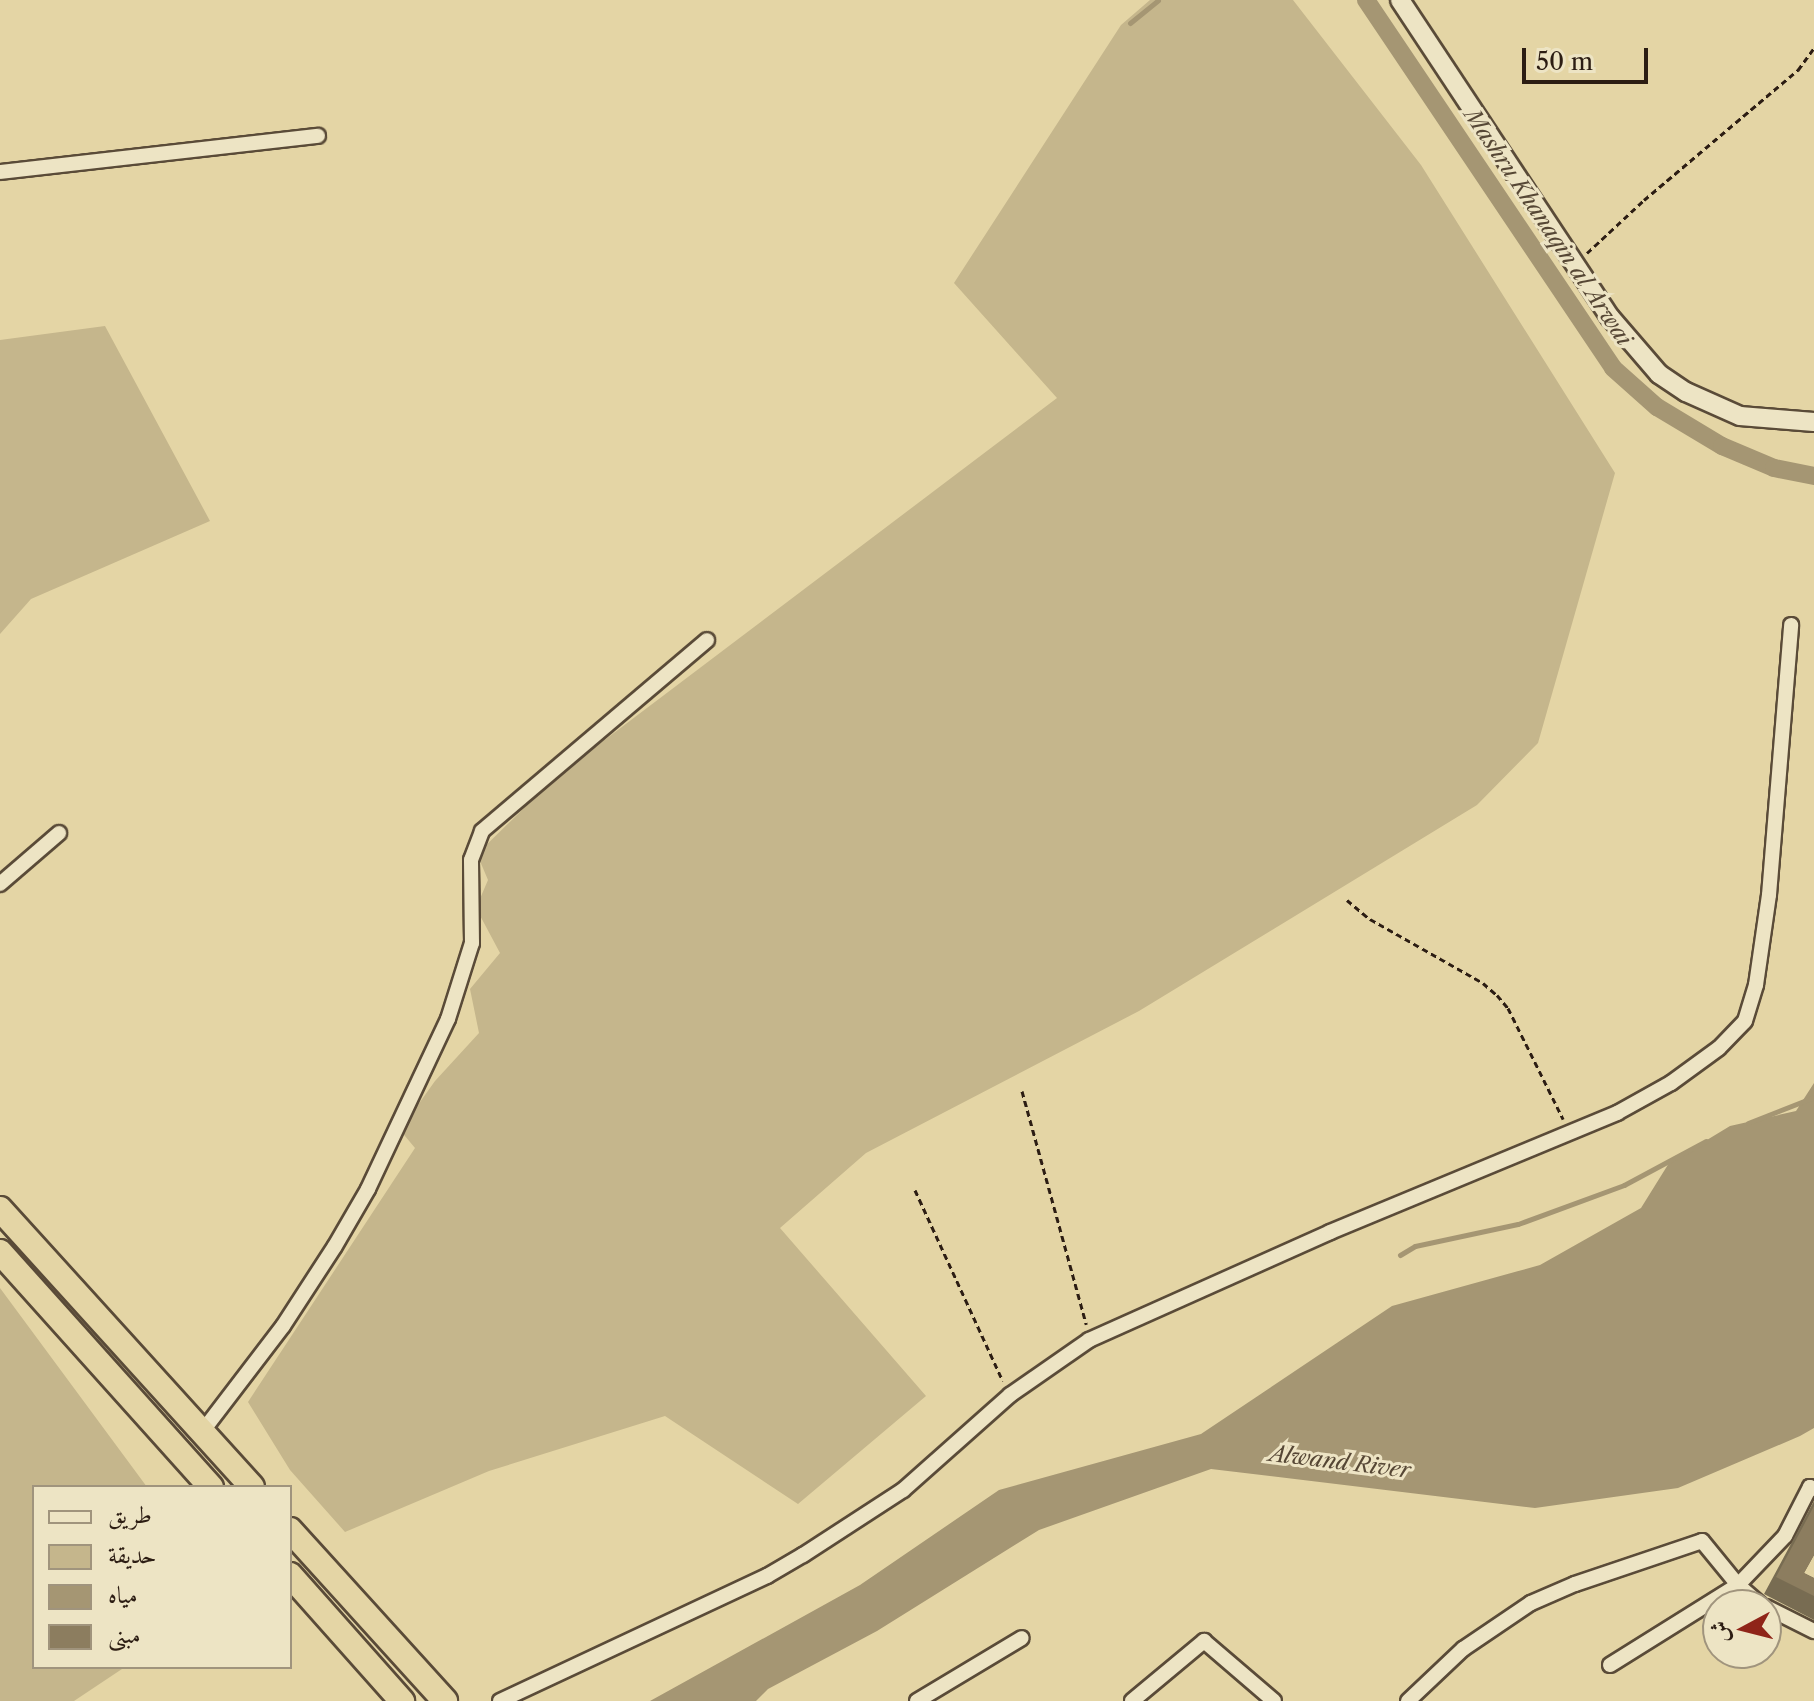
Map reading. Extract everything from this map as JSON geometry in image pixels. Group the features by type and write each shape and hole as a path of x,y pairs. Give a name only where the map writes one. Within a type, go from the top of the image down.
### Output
{"highway":[{"path":"0,1209 250,1485"},
{"path":"0,1252 209,1485"},
{"path":"292,1532 445,1701"},
{"path":"292,1577 402,1701"}],"street":[{"path":"1400,0 1575,264 1634,348 1659,374 1686,392 1740,416 1814,422"},
{"path":"0,172 318,136"},
{"path":"500,1701 767,1576 803,1555 903,1490 1010,1395 1089,1340 1330,1232 1617,1113 1671,1083 1719,1048 1745,1021 1756,985 1769,895 1791,625"},
{"path":"202,1432 283,1326 335,1246 368,1189 448,1019 472,943 471,860 482,831 707,640"},
{"path":"0,884 59,833"},
{"path":"1610,1665 1738,1585 1785,1536 1810,1487 1814,1489"},
{"path":"1408,1701 1426,1682 1496,1624 1575,1584 1702,1541 1743,1589"},
{"path":"1782,1615 1814,1631"},
{"path":"917,1701 1022,1638"},
{"path":"1132,1701 1204,1641 1274,1701"}],"path":[{"path":"1575,264 1644,200 1798,70 1814,48"},
{"path":"1347,900 1370,919 1483,983 1497,995 1508,1008 1570,1134"},
{"path":"1022,1091 1089,1340"},
{"path":"915,1190 1010,1395"}],"green space":[{"path":"1150,0 1293,0 1421,165 1615,473 1538,743 1477,805 1139,1011 866,1153 780,1228 926,1396 798,1504 665,1416 489,1471 345,1532 290,1470 248,1402 415,1148 400,1130 435,1081 479,1033 470,989 500,953 476,908 488,880 477,854 557,776 1057,398 954,283 1121,25"},
{"path":"105,326 210,521 31,599 0,634 0,340"},
{"path":"0,1288 146,1485 32,1485 32,1669 122,1669 74,1701 0,1701"}],"water":[{"name":"Alwand River","path":"1814,1083 1814,1428 1800,1436 1678,1488 1535,1508 1211,1469 1039,1530 877,1631 768,1689 756,1701 650,1701 860,1585 999,1490 1201,1434 1392,1306 1540,1265 1641,1208 1669,1163 1730,1126 1796,1111"}],"building":[{"path":"1814,1506 1814,1555 1804,1573 1814,1578 1814,1596 1776,1577"}],"waterway":[{"path":"1130,23 1158,0"},
{"name":"Mashru Khanaqin al Arwai","path":"1366,0 1613,368 1657,407 1722,446 1774,468 1814,476"},
{"path":"1748,1123 1814,1097"},
{"path":"1400,1255 1415,1246 1518,1224 1624,1185 1706,1141"}]}
